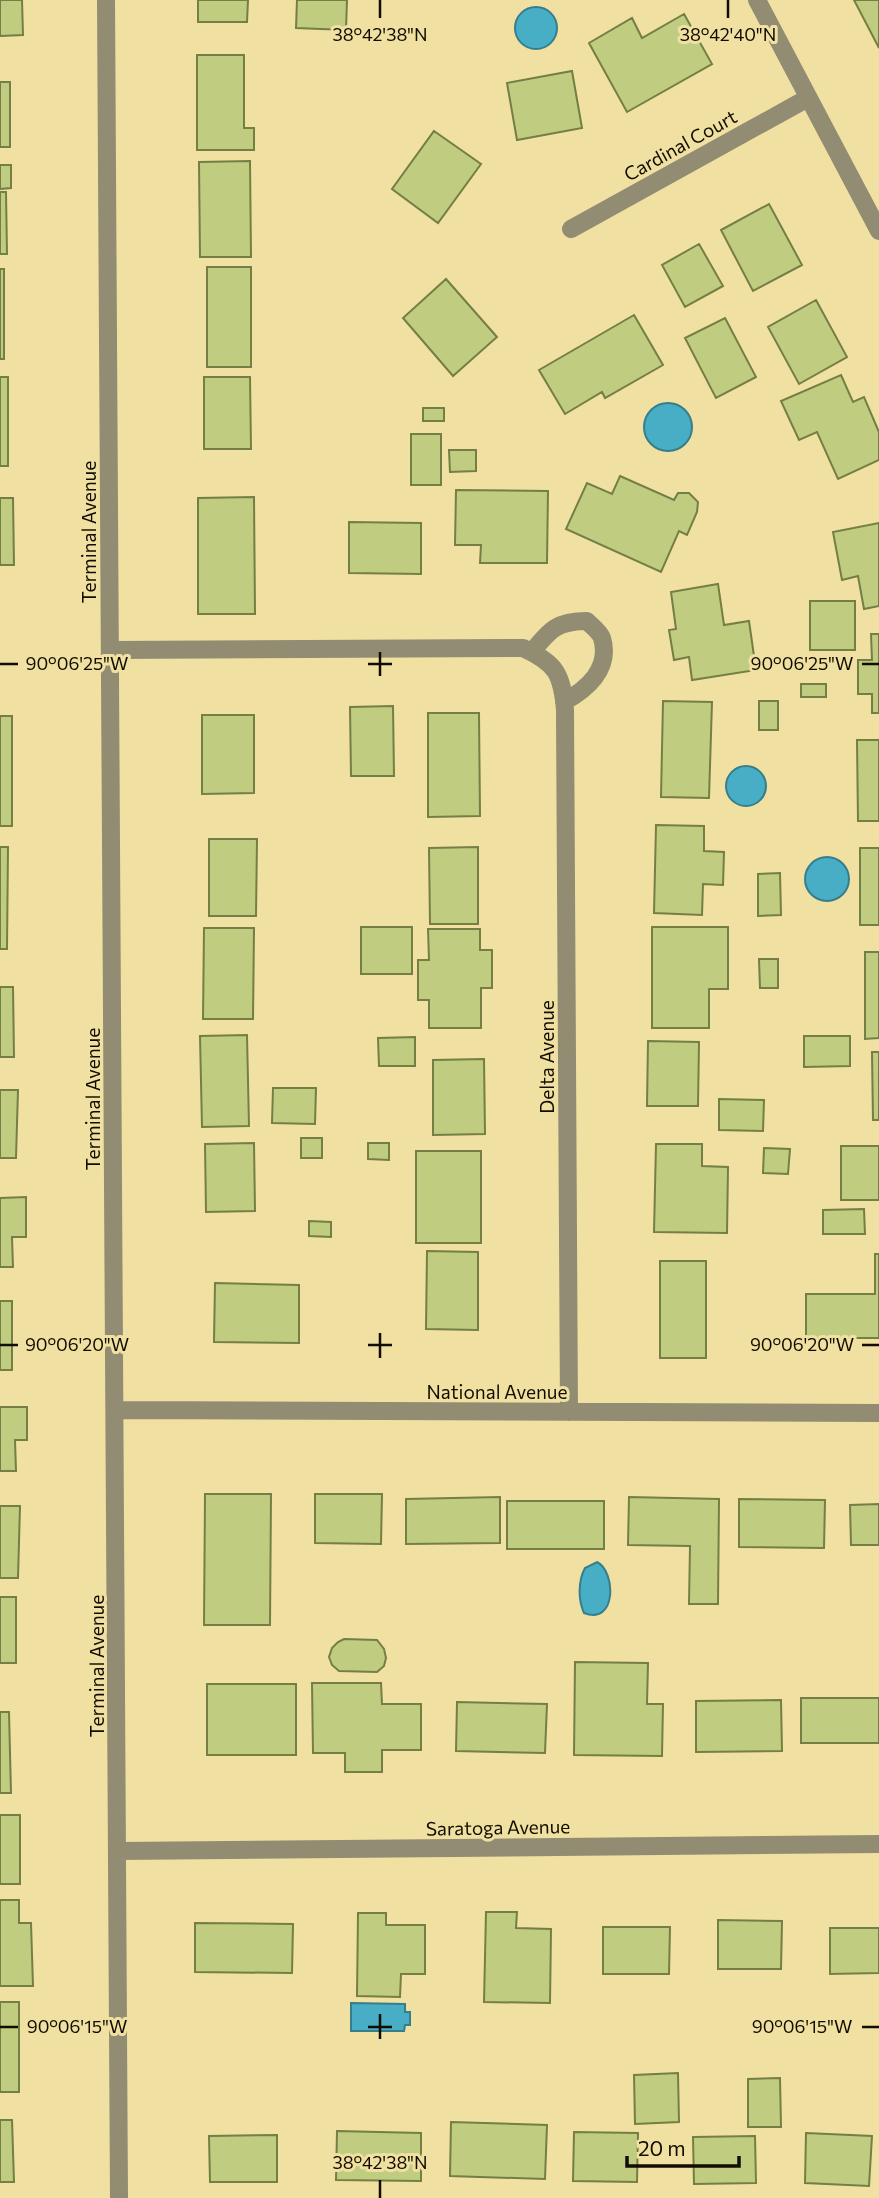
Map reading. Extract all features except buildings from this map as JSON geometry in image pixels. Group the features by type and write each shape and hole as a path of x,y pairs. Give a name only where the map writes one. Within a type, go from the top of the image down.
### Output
{"street":[{"name":"Terminal Avenue","path":"106,0 119,2198"},
{"path":"757,0 879,232"},
{"name":"Cardinal Court","path":"571,229 808,98"},
{"path":"110,650 523,648 532,652 546,634 565,621 587,621 602,636 604,655 597,674 587,689 564,702"},
{"name":"Delta Avenue","path":"532,652 547,660 562,682 564,702 569,1412"},
{"name":"National Avenue","path":"115,1410 879,1413"},
{"name":"Saratoga Avenue","path":"118,1851 879,1844"}],"water":[{"path":"536,7 551,13 557,28 551,43 536,49 521,43 515,28 521,13"},
{"path":"668,403 685,410 692,427 685,444 668,451 651,444 644,427 651,410"},
{"path":"746,766 754,767 760,772 765,778 765,794 760,800 754,805 746,806 738,805 732,800 727,794 726,786 727,778 732,772 738,767"},
{"path":"827,857 843,863 849,879 843,895 827,901 811,895 805,879 811,863"},
{"path":"597,1562 608,1576 610,1596 603,1612 595,1615 584,1613 580,1590 585,1568"},
{"path":"351,2003 405,2004 405,2012 410,2012 410,2025 405,2025 404,2031 351,2031"}]}
